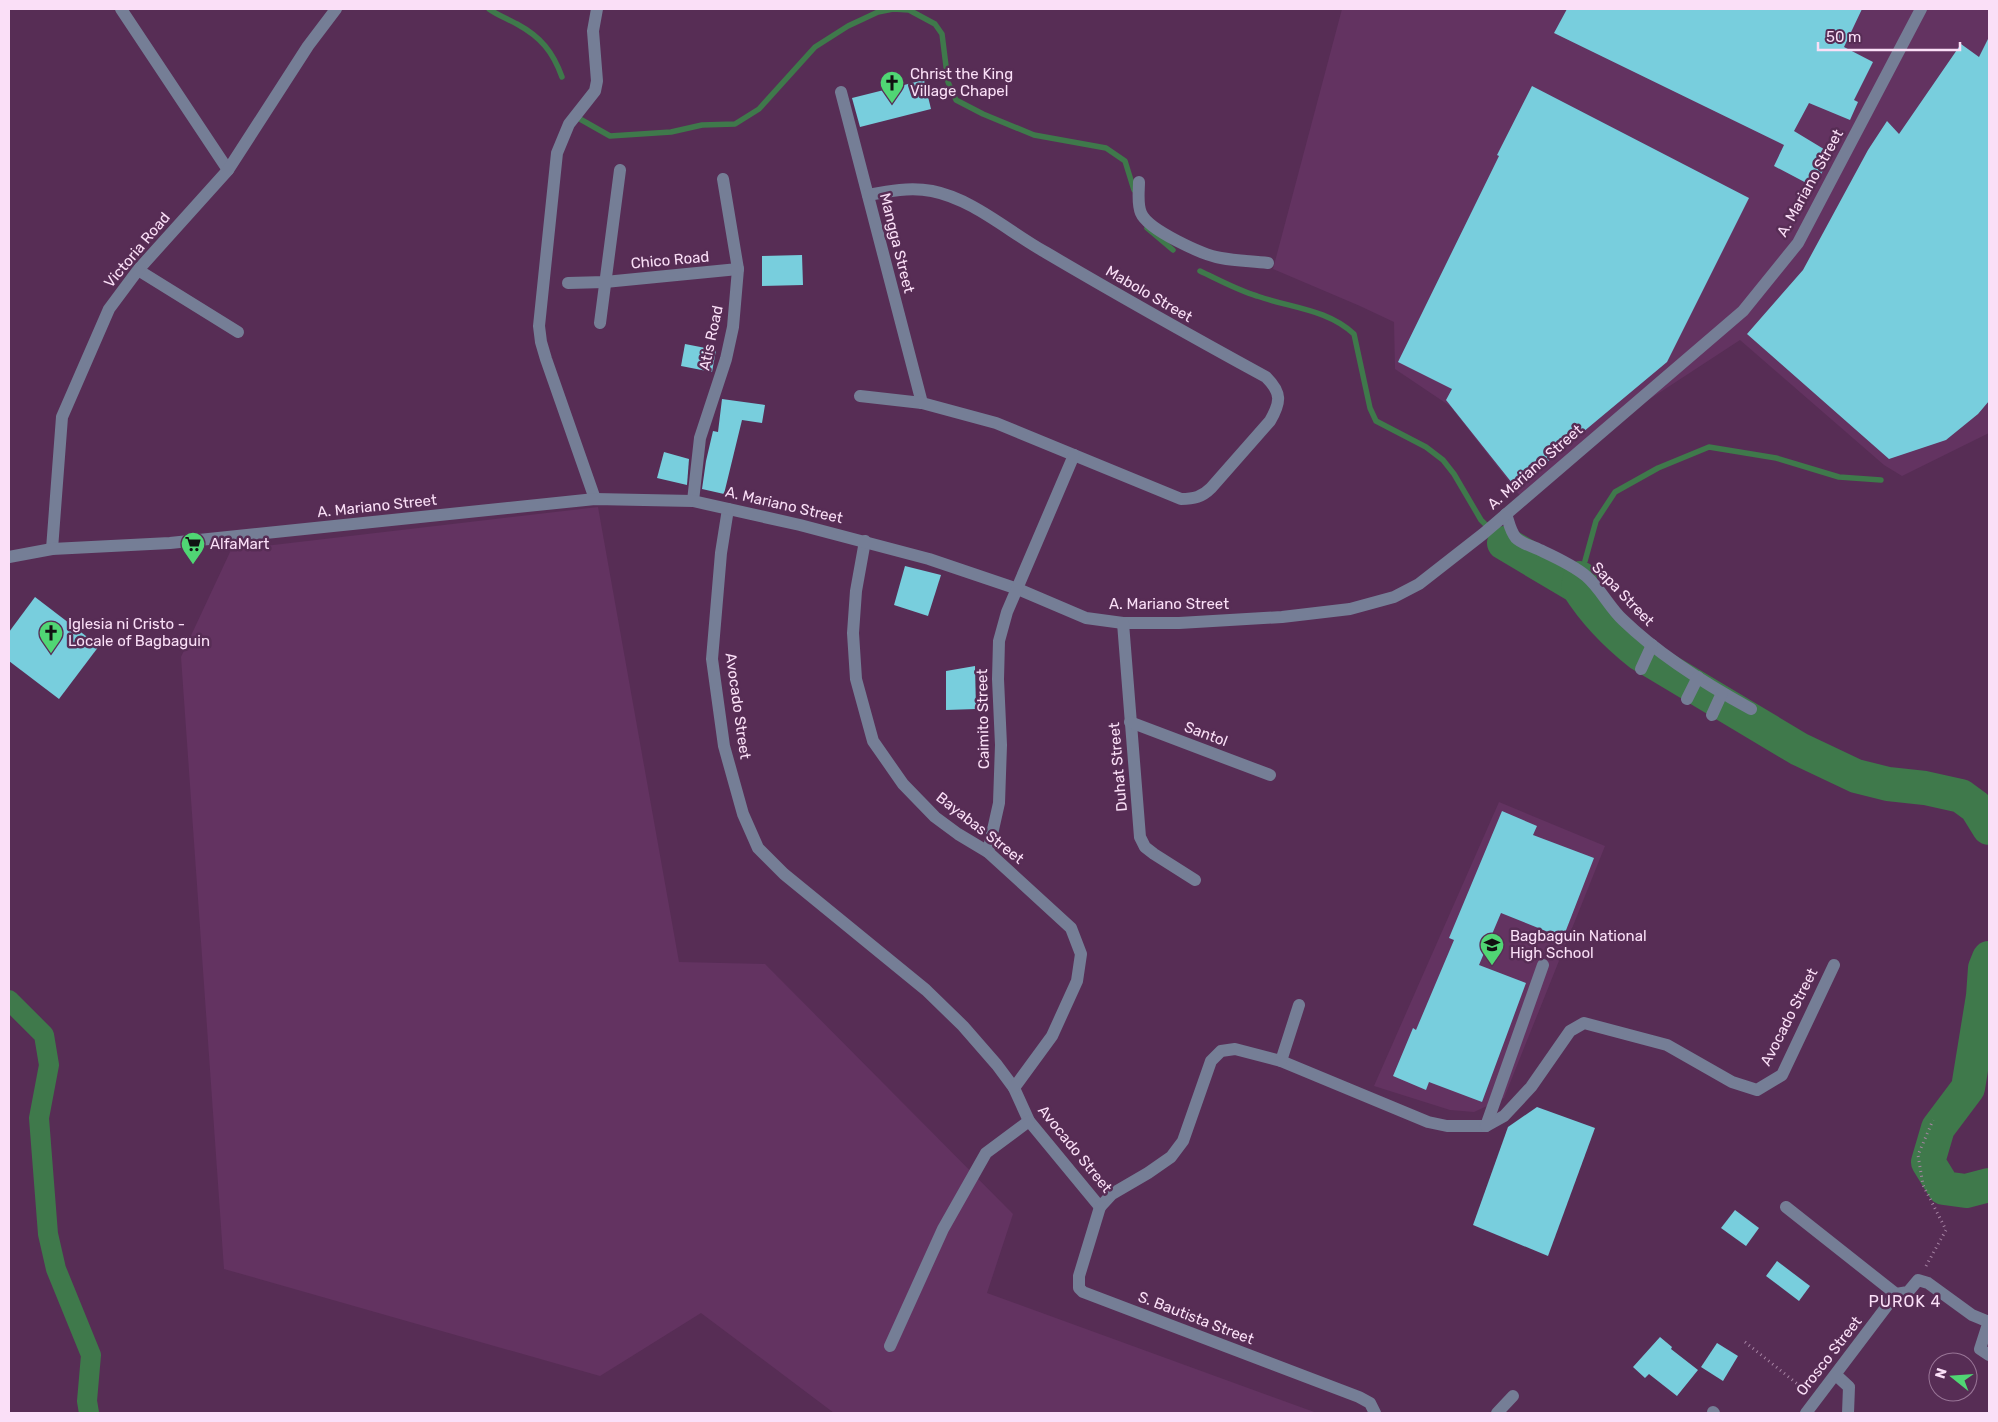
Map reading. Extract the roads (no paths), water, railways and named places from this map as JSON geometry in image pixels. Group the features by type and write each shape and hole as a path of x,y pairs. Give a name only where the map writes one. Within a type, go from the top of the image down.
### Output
{"street":[{"path":"121,9 228,170"},
{"name":"Victoria Road","path":"52,549 62,417 110,309 138,270 228,170 308,46 336,9"},
{"path":"594,499 540,342 539,326 557,153 569,124 595,91 598,81 592,31 597,9"},
{"name":"A. Mariano Street","path":"9,557 52,549 170,543 594,499 693,501 865,541 929,559 1018,589 1086,618 1123,623 1179,623 1282,617 1350,609 1394,598 1419,584 1483,534 1743,311 1798,243 1921,9"},
{"name":"Mangga Street","path":"842,92 922,403"},
{"name":"Chico Road","path":"600,323 620,170"},
{"name":"Atis Road","path":"693,501 700,438 726,359 733,327 738,269 723,179"},
{"path":"1138,182 1141,214 1152,226 1190,247 1220,258 1268,263"},
{"name":"Mabolo Street","path":"868,195 910,189 933,191 955,199 980,212 1138,307 1266,377 1275,386 1279,397 1277,409 1270,421 1211,488 1203,495 1192,499 1181,499 1169,495 1074,455"},
{"name":"Chico Road","path":"605,282 738,269"},
{"path":"138,270 238,332"},
{"path":"568,284 605,282"},
{"path":"860,396 922,403 996,423 1074,455 1018,589"},
{"name":"Avocado Street","path":"728,509 721,553 712,659 724,746 743,814 758,848 784,874 926,990 963,1026 1014,1088 1029,1122 1100,1207 1112,1194 1148,1174 1177,1149 1183,1141 1211,1061 1221,1051 1235,1049 1281,1061 1428,1122 1447,1126 1486,1126 1504,1116 1531,1088 1570,1031 1584,1024 1667,1045 1732,1082 1757,1090 1782,1075 1834,965"},
{"name":"Sapa Street","path":"1503,516 1516,538 1571,565 1586,576 1604,595 1647,655 1717,703 1751,709"},
{"name":"Bayabas Street","path":"865,541 856,591 853,634 856,679 873,740 903,784 935,817 958,834 988,852 1071,928 1081,954 1077,981 1052,1036 1014,1088"},
{"name":"Caimito Street","path":"988,852 999,803 1001,745 998,680 999,641 1007,612 1018,589"},
{"name":"Duhat Street","path":"1123,623 1140,837 1145,847 1195,880"},
{"name":"Santol","path":"1130,722 1270,775"},
{"path":"1486,1126 1542,965"},
{"path":"1281,1061 1299,1005"},
{"path":"890,1346 943,1229 986,1153 1029,1122"},
{"name":"S. Bautista Street","path":"1100,1207 1079,1276 1079,1288 1083,1292 1359,1397 1370,1403 1375,1413"},
{"path":"1786,1207 1896,1294 1908,1292 1918,1280 1928,1283 1972,1315 1989,1321 1980,1349 1989,1355"},
{"name":"Orosco Street","path":"1806,1413 1896,1294"},
{"path":"1836,1374 1849,1387 1848,1413"},
{"path":"1497,1413 1513,1396"}],"waterway":[{"path":"489,9 533,34 555,60 562,77"},
{"path":"580,119 610,136 671,132 702,125 735,124 759,109 815,47 848,26 878,12 893,9 909,10 935,24 942,34 948,82 956,100 983,114 1034,135 1106,148 1125,161 1134,190"},
{"path":"1147,228 1173,250"},
{"path":"1200,271 1250,294 1320,314 1332,319 1354,334 1370,408 1376,421 1426,447 1443,460 1454,474 1481,520 1504,543"},
{"path":"1585,561 1596,521 1615,492 1658,468 1709,447 1776,458 1839,477 1881,480"},
{"path":"1504,543 1578,587"},
{"path":"1580,578 1578,587 1591,606 1614,632 1640,654 1799,749 1856,776 1888,784 1925,788 1961,796 1976,807 1989,828"},
{"path":"1989,958 1985,968 1983,996 1968,1088 1938,1128 1928,1162 1944,1188 1966,1191 1989,1185"},
{"path":"9,1000 44,1035 49,1065 39,1118 48,1234 56,1269 91,1355 87,1401 89,1413"}],"place":[{"name":"Christ the King Village Chapel","path":"892,104"},
{"name":"AlfaMart","path":"193,565"},
{"name":"Iglesia ni Cristo - Locale of Bagbaguin","path":"51,654"},
{"name":"Bagbaguin National High School","path":"1492,966"}],"district":[{"name":"PUROK 4","path":"1905,1301"}]}
